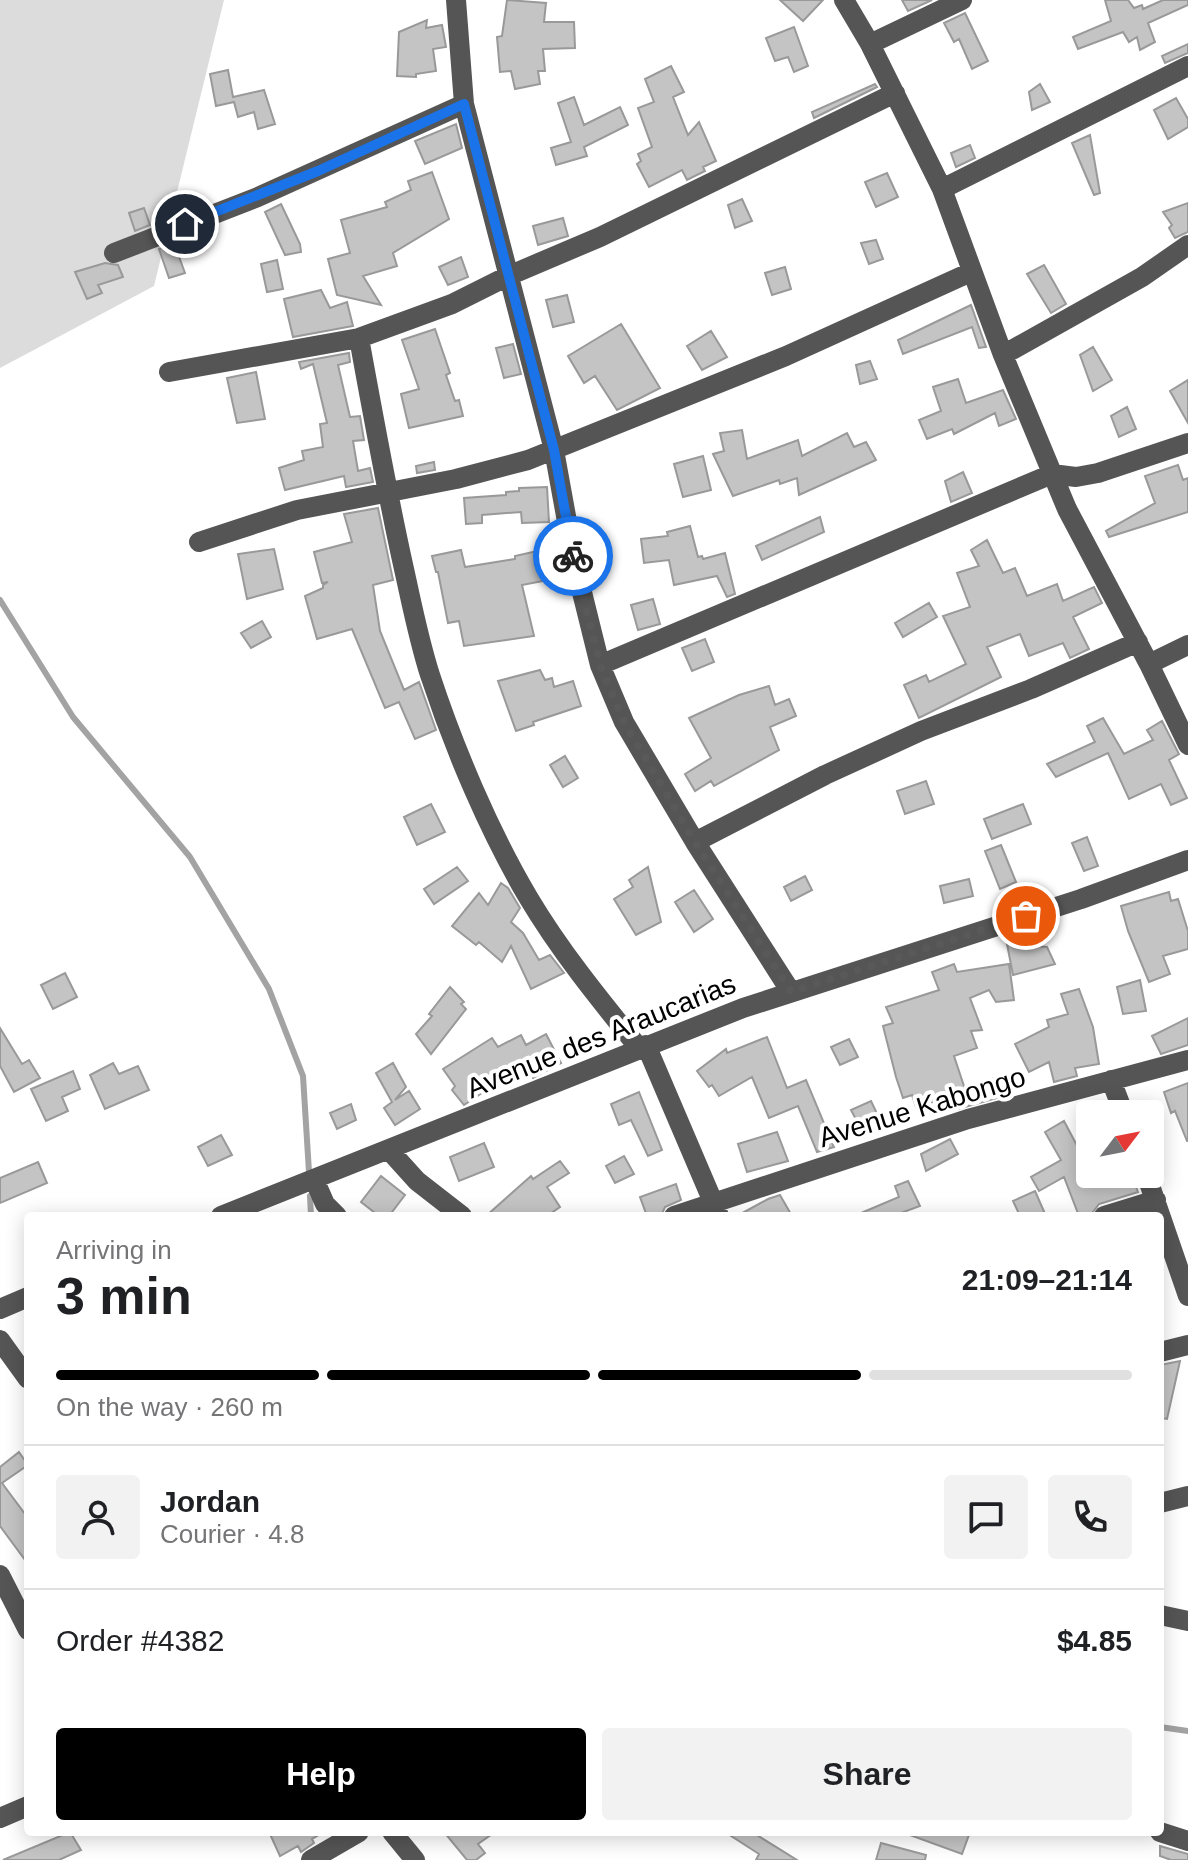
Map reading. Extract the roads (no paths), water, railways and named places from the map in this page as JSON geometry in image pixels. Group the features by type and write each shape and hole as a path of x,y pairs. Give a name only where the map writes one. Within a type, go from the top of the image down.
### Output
{"street":[{"path":"456,0 464,104 554,450 577,574 600,665 624,722 695,842 791,992"},
{"path":"844,0 870,44 942,189 1003,355 1052,474 1188,745"},
{"path":"870,44 962,0"},
{"path":"942,189 1188,66"},
{"path":"169,372 359,338 452,304 508,276 600,237 895,93"},
{"path":"114,253 258,197 464,104"},
{"path":"1003,355 1142,277 1188,245"},
{"path":"199,542 270,517 504,467 554,450 786,356 971,272"},
{"path":"359,338 387,493 430,674 471,780 530,900 568,957 643,1047 716,1209"},
{"path":"600,665 1052,474 1076,477 1098,473 1188,443"},
{"path":"695,842 825,775 921,731 1031,689 1138,642"},
{"path":"1149,664 1188,645"},
{"name":"Avenue des Araucarias","path":"231,1212 643,1047 791,992 1081,899 1188,860"},
{"name":"Avenue Kabongo","path":"716,1209 968,1119 1188,1060"},
{"path":"1111,1080 1119,1100"},
{"path":"389,1150 417,1181 457,1212"},
{"path":"314,1179 325,1204 333,1212"},
{"path":"1151,1188 1160,1212"},
{"path":"1117,1212 1156,1200"},
{"path":"1164,1224 1188,1296"},
{"path":"0,1309 24,1299"},
{"path":"0,1340 24,1373"},
{"path":"1164,1351 1188,1345"},
{"path":"1164,1502 1188,1496"},
{"path":"0,1575 24,1622"},
{"path":"1164,1616 1188,1621"},
{"path":"0,1818 24,1808"},
{"path":"1164,1833 1188,1841"},
{"path":"311,1860 352,1836"},
{"path":"403,1836 415,1860"}],"waterway":[{"path":"0,600 73,717 190,857 269,989 303,1076 309,1172"},
{"path":"310,1196 311,1212"},
{"path":"1164,1728 1188,1731"}]}
